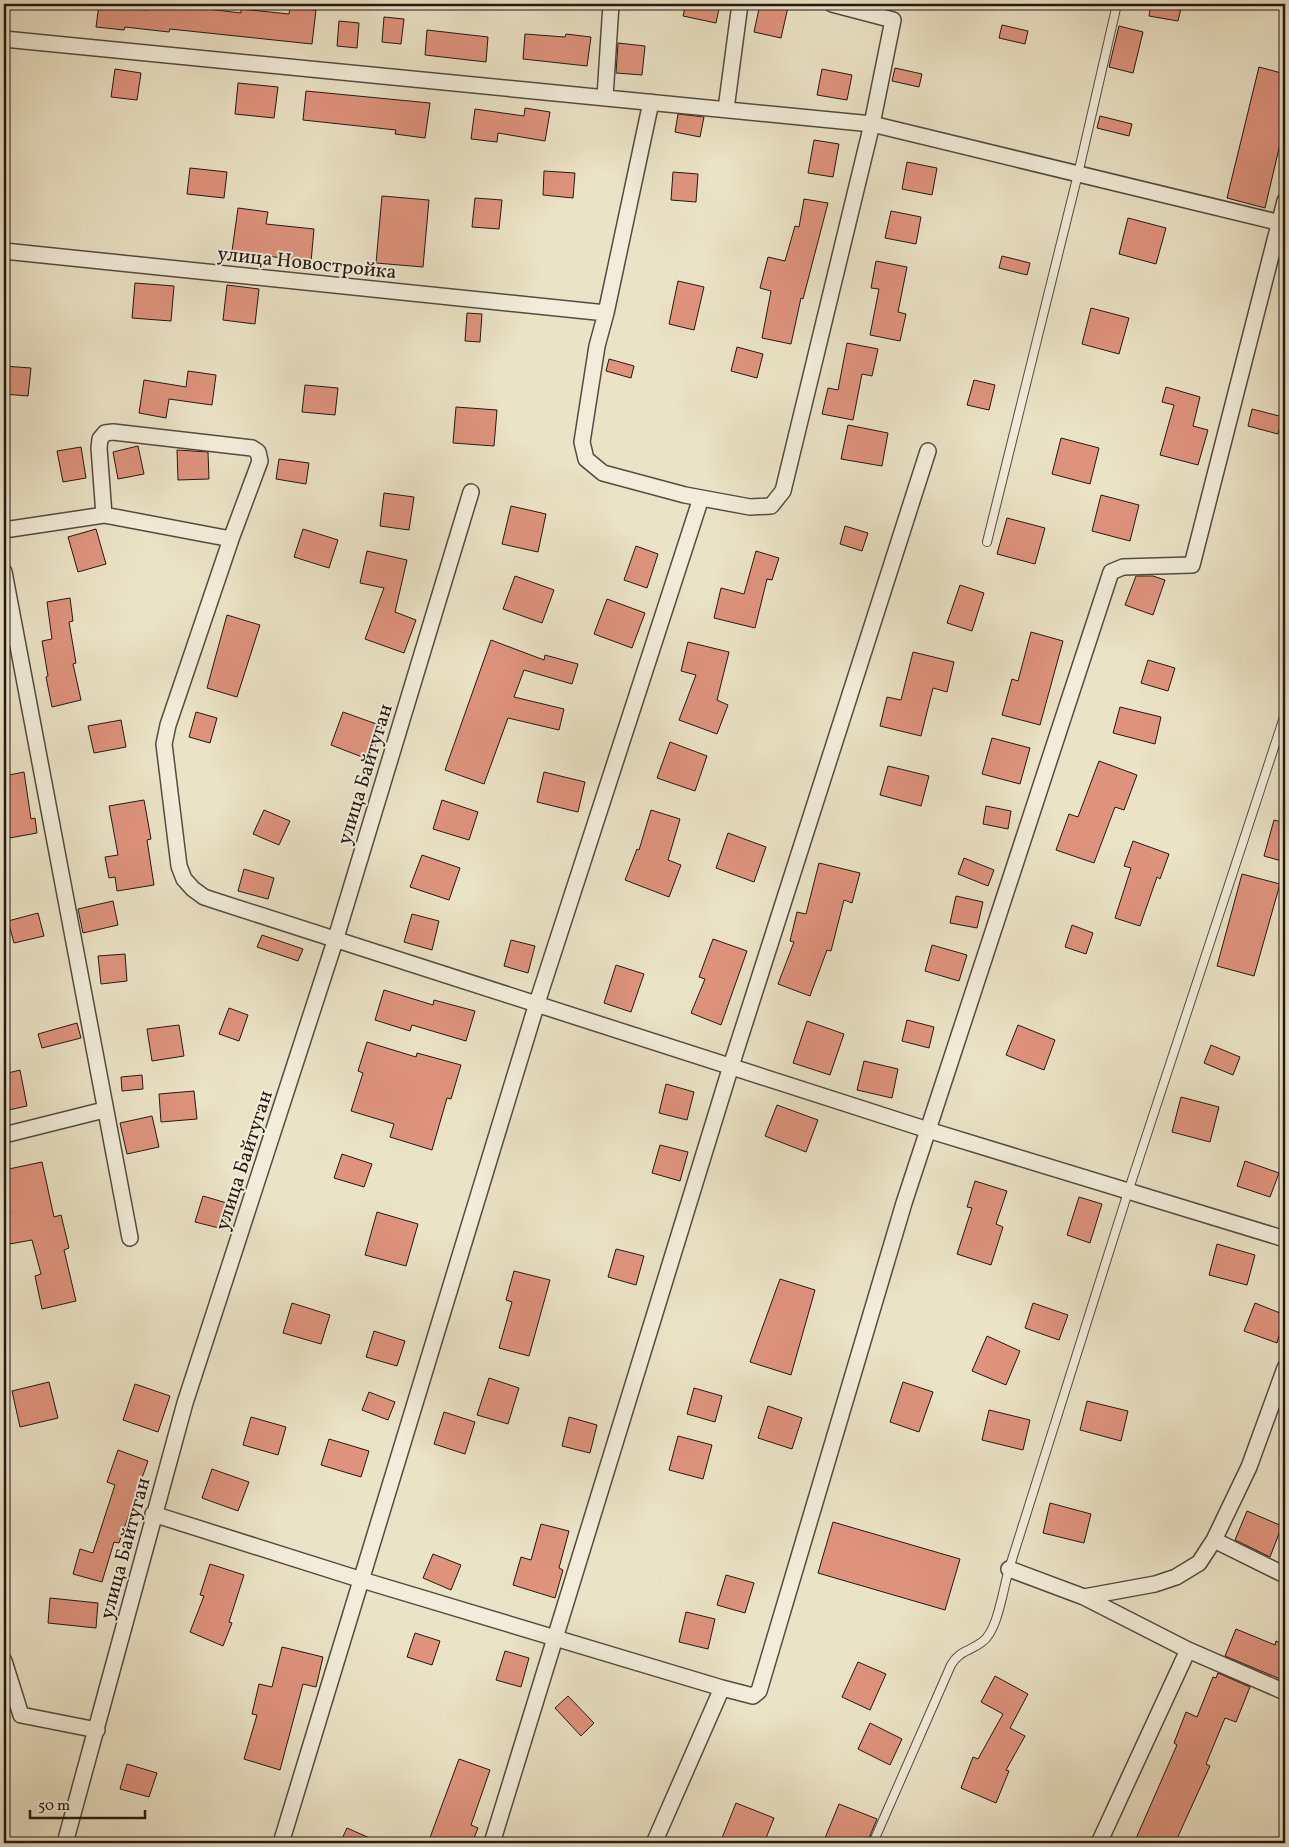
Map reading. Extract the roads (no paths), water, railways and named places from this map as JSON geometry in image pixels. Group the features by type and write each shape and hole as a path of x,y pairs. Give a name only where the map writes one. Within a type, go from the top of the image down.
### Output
{"street":[{"path":"605,97 611,4"},
{"path":"726,109 740,4"},
{"path":"651,102 606,313 597,346 582,442 586,459 602,473 701,498 750,507 771,506 783,491 872,124 893,20 832,4"},
{"path":"4,39 872,124 1283,223"},
{"path":"153,1514 362,1580 722,1688 753,1696 758,1691 904,1203 1112,572 1124,567 1192,565 1283,223 1285,201"},
{"name":"улица Новостройка","path":"4,251 606,313"},
{"path":"104,515 99,448 100,439 105,434 113,432 252,448 258,452 260,461 231,539 168,725 164,744 179,866 184,879 204,897 335,941 928,1130 1285,1239"},
{"path":"492,1843 731,1066 928,452"},
{"name":"улица Байтуган","path":"65,1843 97,1730 153,1514 185,1404 335,941 471,492"},
{"path":"281,1843 537,1004 701,498"},
{"path":"4,530 104,515 231,539"},
{"path":"4,572 104,1110 130,1238"},
{"path":"4,1135 104,1110"},
{"path":"1084,1597 1155,1584 1176,1577 1199,1563 1214,1540 1249,1467 1285,1368"},
{"path":"1214,1540 1285,1575"},
{"path":"1009,1569 1084,1597 1188,1650 1285,1692"},
{"path":"1099,1843 1188,1650"},
{"path":"4,1661 21,1715 97,1730"},
{"path":"654,1843 722,1688"}],"lane":[{"path":"987,542 1078,174 1117,4"},
{"path":"873,1843 950,1665 957,1654 982,1642 992,1631 1009,1569 1128,1192 1285,714"}]}
